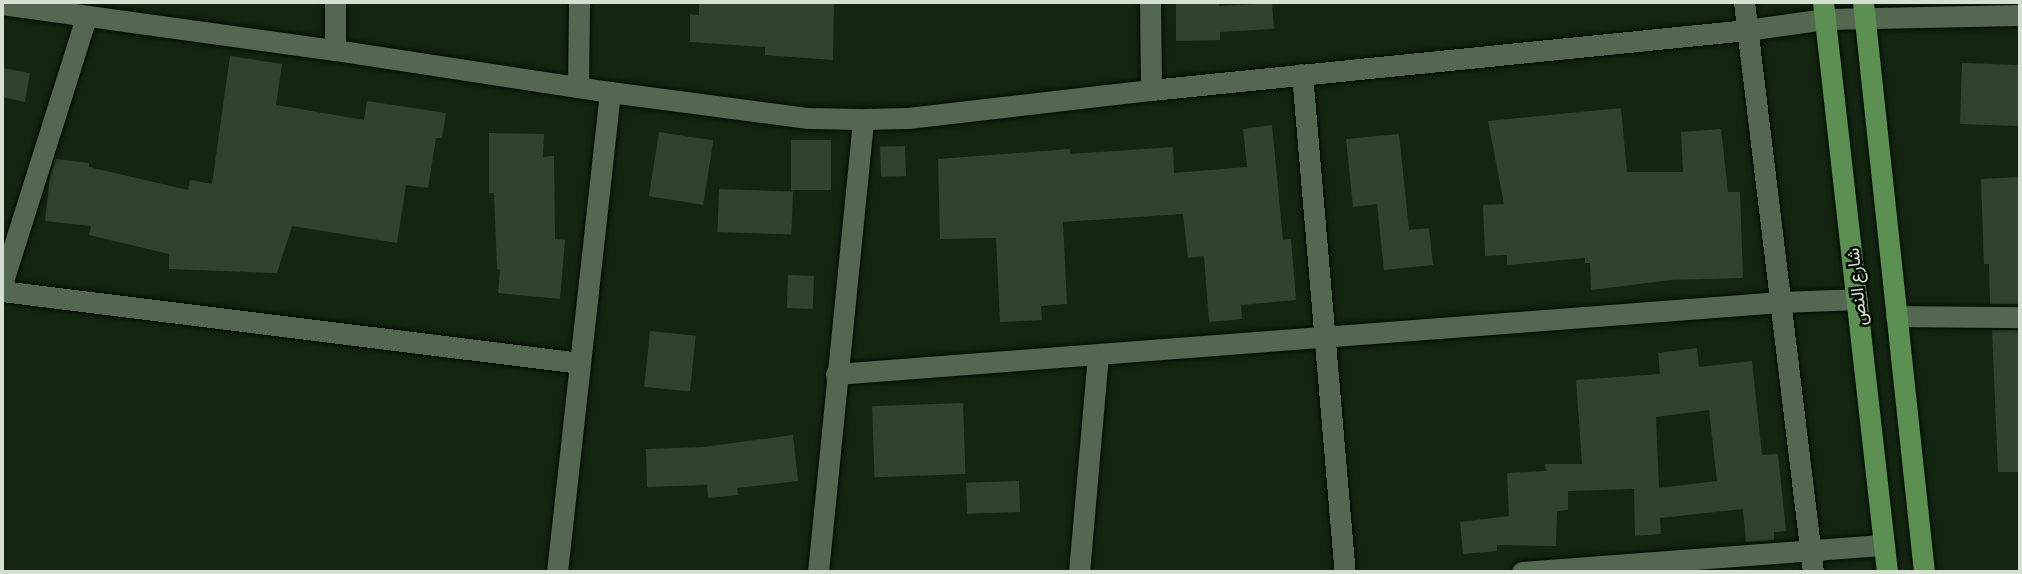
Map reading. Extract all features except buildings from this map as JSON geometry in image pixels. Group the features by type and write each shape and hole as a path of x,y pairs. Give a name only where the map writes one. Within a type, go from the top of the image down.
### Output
{"main road":[{"name":"شارع النص","path":"1864,9 1924,572"},
{"name":"شارع النص","path":"1824,10 1886,572"}],"street":[{"path":"335,2 335,50"},
{"path":"578,87 579,2"},
{"path":"1150,2 1151,90"},
{"path":"1744,2 1814,572"},
{"path":"2,4 335,50 610,92 808,118 863,119 908,118 1302,74 1747,30 1824,10 2020,15"},
{"path":"2,284 86,17"},
{"path":"1302,74 1345,572"},
{"path":"557,572 610,92"},
{"path":"818,572 863,119"},
{"path":"2,291 580,363"},
{"path":"836,374 1780,302 1857,299"},
{"path":"1896,316 2020,317"},
{"path":"1079,572 1098,356"},
{"path":"1522,572 1884,545"}]}
